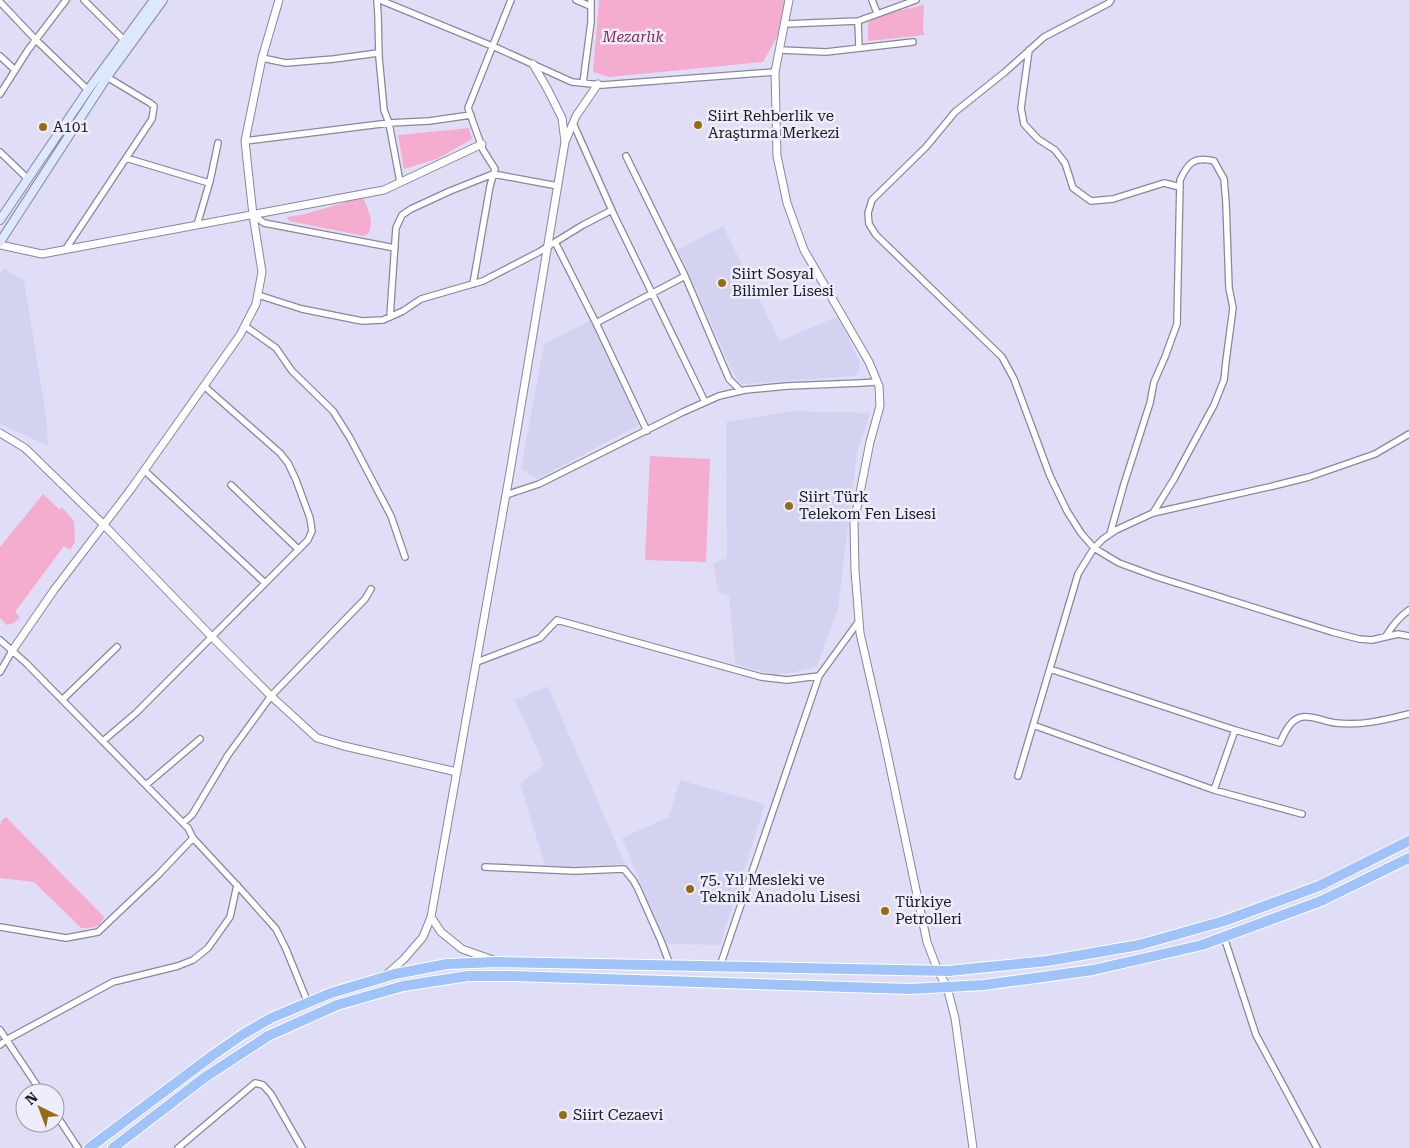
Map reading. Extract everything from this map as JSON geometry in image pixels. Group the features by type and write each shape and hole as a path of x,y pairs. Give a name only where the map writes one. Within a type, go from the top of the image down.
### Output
{"highway":[{"path":"88,1148 242,1036 272,1018 331,993 383,978 447,964 498,962 948,971 1047,961 1139,945 1224,921 1319,886 1409,841"},
{"path":"113,1148 204,1078 268,1036 337,1004 403,986 468,976 910,989 984,985 1093,970 1202,945 1321,901 1409,858"}],"main road":[{"path":"0,220 88,90 154,0"},
{"path":"0,244 107,78 163,0"}],"street":[{"path":"0,94 36,40 66,0"},
{"path":"84,0 124,40"},
{"path":"0,672 12,651 54,590 104,525 240,335 256,304 262,272 253,215 246,141 262,58 279,0"},
{"path":"400,182 389,123 384,110 378,53 378,0 492,46 572,82 598,84 775,72"},
{"path":"474,284 495,169 483,150 468,108 511,0"},
{"path":"576,0 591,3 591,22 583,83"},
{"path":"789,0 775,72 778,156 787,203 804,250 869,362 879,386 880,406 870,442 854,523 855,571 860,633 928,942 938,971 947,987 955,1018 973,1148"},
{"path":"872,0 877,13"},
{"path":"785,24 858,21 916,0"},
{"path":"1112,0 1044,37 1005,72 955,112 926,147 872,200 868,213 869,224 876,235 1002,357 1014,379 1050,476 1067,511 1081,533 1094,548 1119,563 1156,577 1332,632 1359,639 1372,640 1398,634 1409,636"},
{"path":"0,2 88,90"},
{"path":"858,21 859,48"},
{"path":"780,50 826,52 913,42"},
{"path":"1029,50 1022,108 1024,124 1038,139 1055,150 1065,163 1073,188 1091,201 1113,199 1164,183 1180,187"},
{"path":"262,58 286,63 334,60 378,53"},
{"path":"0,56 15,70"},
{"path":"533,64 562,118 565,142"},
{"path":"65,250 152,119 154,106 107,78"},
{"path":"383,978 404,959 423,937 431,918 506,496 565,142 576,116 598,84"},
{"path":"246,141 389,123 430,121 471,114"},
{"path":"573,123 612,210 705,402"},
{"path":"197,225 218,143"},
{"path":"0,244 42,254 384,190 482,144"},
{"path":"0,152 28,179"},
{"path":"626,156 685,276 729,379 741,391"},
{"path":"126,158 209,183"},
{"path":"1110,534 1150,403 1154,382 1177,324 1180,180 1186,168 1193,162 1203,158 1214,161 1224,179 1229,288 1232,308 1224,380 1214,405 1174,479 1153,512"},
{"path":"390,317 396,228 402,215 450,191 493,174 558,186"},
{"path":"258,294 302,308 362,321 383,320 422,300 483,281 612,210"},
{"path":"253,215 264,223 395,248"},
{"path":"555,242 648,431"},
{"path":"596,323 685,276"},
{"path":"245,326 276,348 292,371 332,411 350,438 390,516 406,557"},
{"path":"506,496 539,484 719,396 741,391 787,386 877,382"},
{"path":"103,742 136,713 308,540 312,531 310,518 288,463 280,453 204,386"},
{"path":"0,433 25,448 104,525 271,696 317,738 457,772"},
{"path":"1018,776 1078,574 1094,548 1110,534 1153,512 1309,477 1375,454 1409,434"},
{"path":"144,470 265,583"},
{"path":"231,485 298,549"},
{"path":"183,823 192,815 228,755 271,696 365,599 370,589"},
{"path":"1386,636 1402,614 1409,610"},
{"path":"477,662 540,638 557,620 761,677 786,680 819,676"},
{"path":"720,966 819,676 859,621"},
{"path":"0,640 26,663 188,828 193,838 276,929 308,1002"},
{"path":"62,700 117,647"},
{"path":"1050,669 1280,743 1287,728 1295,720 1302,717 1334,723 1356,724 1374,723 1409,714"},
{"path":"1033,725 1214,790 1302,814"},
{"path":"1214,790 1235,730"},
{"path":"146,786 200,739"},
{"path":"0,927 66,938 98,932 158,875 193,838"},
{"path":"485,867 574,871 624,869 637,887 670,965"},
{"path":"0,1045 113,982 178,966 193,960 208,948 230,917 237,885"},
{"path":"431,918 441,932 462,949 498,962"},
{"path":"1224,937 1256,1035 1317,1148"},
{"path":"0,1030 35,1083"},
{"path":"178,1148 255,1083 263,1085 271,1094 302,1148"},
{"path":"65,1128 78,1148"}],"shaded area":[{"name":"Siirt Sosyal Bilimler Lisesi","path":"723,226 780,341 838,316 860,363 859,372 856,376 742,384 734,375 678,250"},
{"path":"4,268 24,281 46,414 48,446 0,424 0,274"},
{"path":"591,320 639,425 537,479 521,469 544,344"},
{"name":"Siirt Türk Telekom Fen Lisesi","path":"791,411 870,413 857,453 838,608 817,666 776,675 735,664 729,596 719,593 713,563 727,558 726,422"},
{"path":"548,686 625,864 546,868 520,784 544,765 515,700"},
{"name":"75. Yıl Mesleki ve Teknik Anadolu Lisesi","path":"680,780 765,804 720,945 670,944 663,939 622,838 669,817"}],"green space":[{"name":"Mezarlık","path":"599,0 785,0 777,37 763,62 609,77 593,72"},
{"path":"924,5 924,35 868,41 868,23 875,17"},
{"path":"469,128 472,139 437,159 404,169 398,135"},
{"path":"363,197 371,220 368,234 364,236 289,221 287,217 305,214"},
{"path":"650,456 710,459 706,562 645,560"},
{"path":"43,494 60,510 62,507 74,521 75,542 70,550 64,546 15,612 20,617 14,623 7,625 0,618 0,547"},
{"path":"6,817 104,917 98,925 81,928 34,882 0,878 0,828 1,821"}],"place":[{"name":"Siirt Rehberlik ve Araştırma Merkezi","path":"698,125"},
{"name":"A101","path":"43,127"},
{"name":"Siirt Sosyal Bilimler Lisesi","path":"722,283"},
{"name":"Siirt Türk Telekom Fen Lisesi","path":"789,506"},
{"name":"75. Yıl Mesleki ve Teknik Anadolu Lisesi","path":"690,889"},
{"name":"Türkiye Petrolleri","path":"885,911"},
{"name":"Siirt Cezaevi","path":"563,1115"}]}
